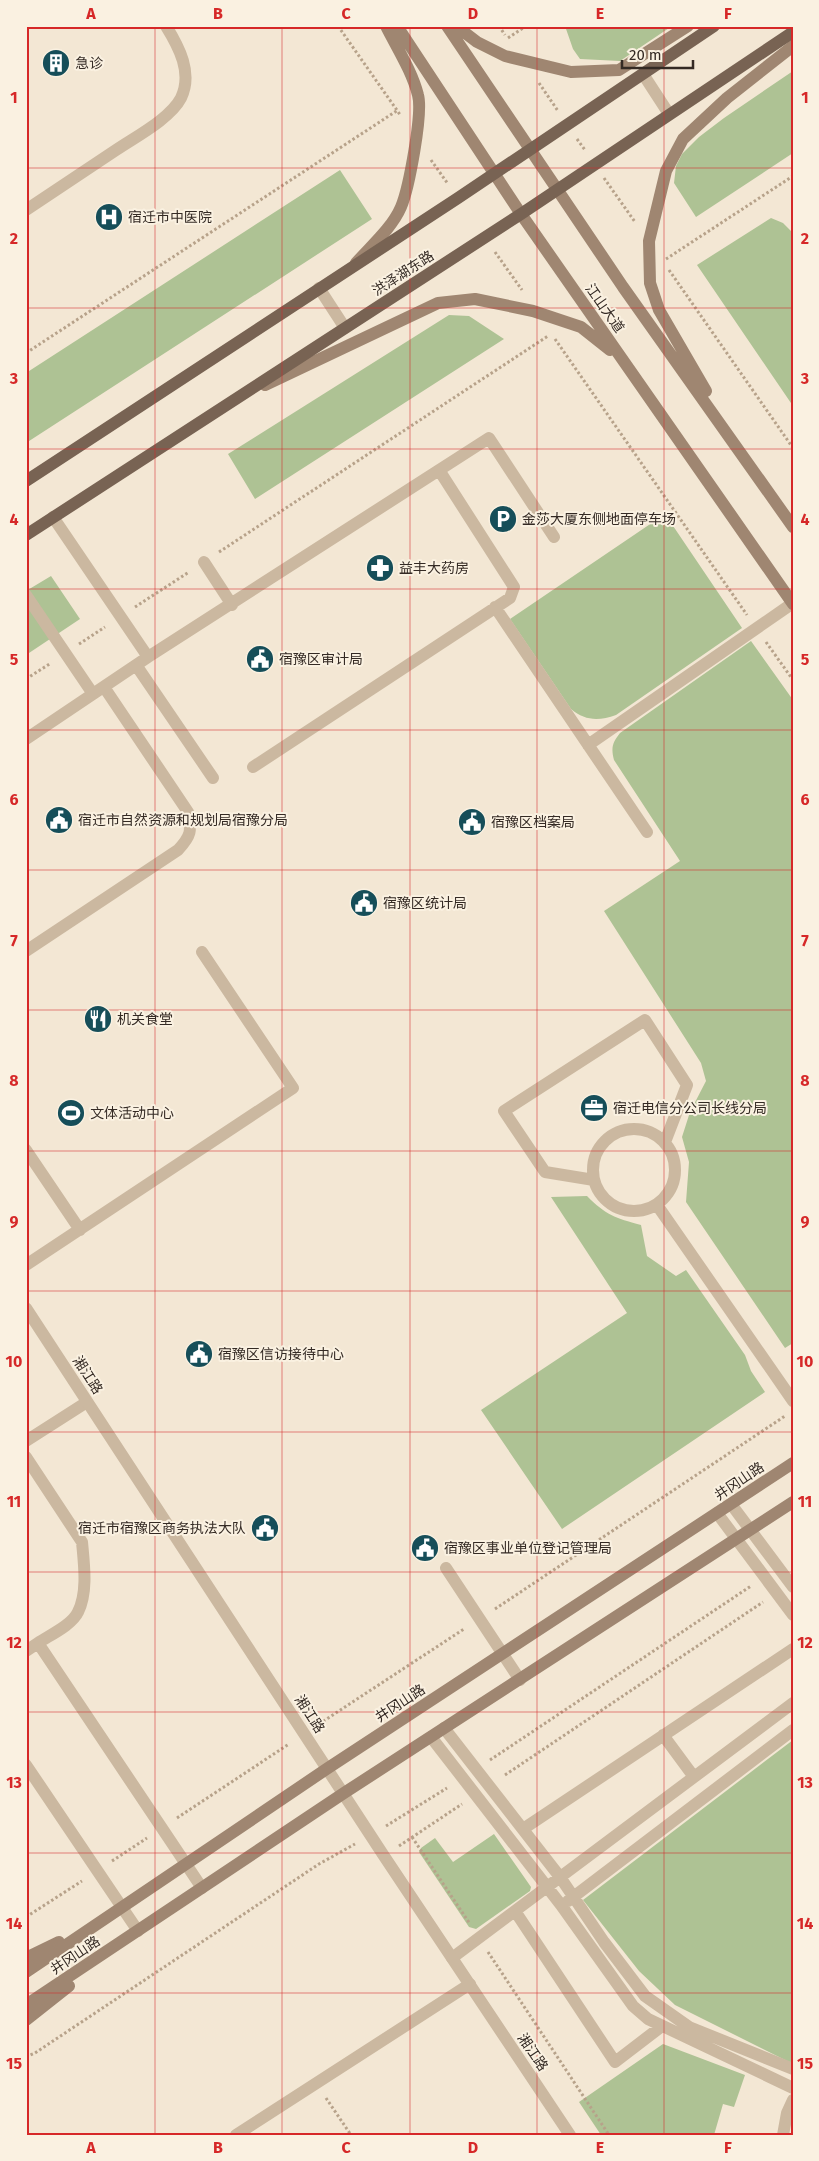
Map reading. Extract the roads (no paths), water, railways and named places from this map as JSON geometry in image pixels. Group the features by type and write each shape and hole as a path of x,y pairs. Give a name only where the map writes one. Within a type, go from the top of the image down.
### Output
{"main road":[{"path":"352,268 390,224 401,206 420,120 419,96 409,70 386,26"},
{"name":"江山大道","path":"397,26 521,214 793,603"},
{"name":"江山大道","path":"447,26 556,189 793,527"},
{"path":"456,26 477,42 505,56 571,72 618,70 688,26"},
{"path":"26,481 458,198 714,26"},
{"name":"洪泽湖东路","path":"26,535 521,214 793,32"},
{"path":"744,458 659,310 650,284 649,242 666,170 683,139 727,98 793,46"},
{"path":"238,398 438,303 475,300 537,312 581,327 622,359"},
{"name":"井冈山路","path":"26,1972 328,1768 793,1463"},
{"name":"井冈山路","path":"26,2005 344,1793 793,1502"},
{"path":"26,1958 117,1911"},
{"path":"26,2020 133,1934"}],"street":[{"path":"26,210 158,122 180,99 186,75 177,45 166,26"},
{"path":"643,74 670,114"},
{"path":"320,288 345,328"},
{"path":"26,739 136,664 232,605 489,438 554,537"},
{"path":"253,767 510,598 514,586 439,470"},
{"path":"53,517 148,657"},
{"path":"204,562 232,605"},
{"path":"26,595 92,694"},
{"path":"588,745 793,603"},
{"path":"496,607 647,832"},
{"path":"136,664 213,778"},
{"path":"26,951 178,850 187,839 192,828 188,812 104,687"},
{"path":"26,1265 293,1088 202,952"},
{"path":"594,1180 544,1172 504,1111 645,1020 687,1085 665,1142"},
{"path":"640,1129 653,1133 665,1142 672,1153 676,1167 674,1182 668,1195 657,1204 645,1210 632,1212 619,1209 604,1197 594,1180 593,1166 596,1154 603,1143 614,1134 626,1130 640,1129"},
{"path":"26,1150 80,1230"},
{"path":"657,1204 793,1400"},
{"name":"湘江路","path":"26,1308 384,1856 570,2135"},
{"path":"26,1441 87,1402"},
{"path":"26,1457 82,1542 84,1592 78,1613 65,1625 26,1651"},
{"path":"732,1504 793,1587"},
{"path":"718,1513 793,1615"},
{"path":"446,1568 520,1680"},
{"path":"38,1643 202,1888"},
{"path":"523,1829 793,1649"},
{"path":"452,1958 793,1703"},
{"path":"444,1728 560,1877 645,1996 689,2027 793,2069"},
{"path":"561,1905 793,1730"},
{"path":"663,1735 694,1777"},
{"path":"431,1738 548,1887 633,2006 648,2019 793,2088"},
{"path":"26,1765 98,1870 117,1911 133,1934"},
{"path":"515,1911 615,2062 662,2026"},
{"path":"236,2135 470,1984"},
{"path":"784,2135 787,2113 793,2100"}],"place":[{"name":"急诊","path":"56,63"},
{"name":"宿迁市中医院","path":"109,217"},
{"name":"金莎大厦东侧地面停车场","path":"503,519"},
{"name":"益丰大药房","path":"380,568"},
{"name":"宿豫区审计局","path":"260,659"},
{"name":"宿迁市自然资源和规划局宿豫分局","path":"59,820"},
{"name":"宿豫区档案局","path":"472,822"},
{"name":"宿豫区统计局","path":"364,903"},
{"name":"机关食堂","path":"98,1019"},
{"name":"宿迁电信分公司长线分局","path":"594,1108"},
{"name":"文体活动中心","path":"71,1113"},
{"name":"宿豫区信访接待中心","path":"199,1354"},
{"name":"宿迁市宿豫区商务执法大队","path":"265,1528"},
{"name":"宿豫区事业单位登记管理局","path":"425,1548"}]}
